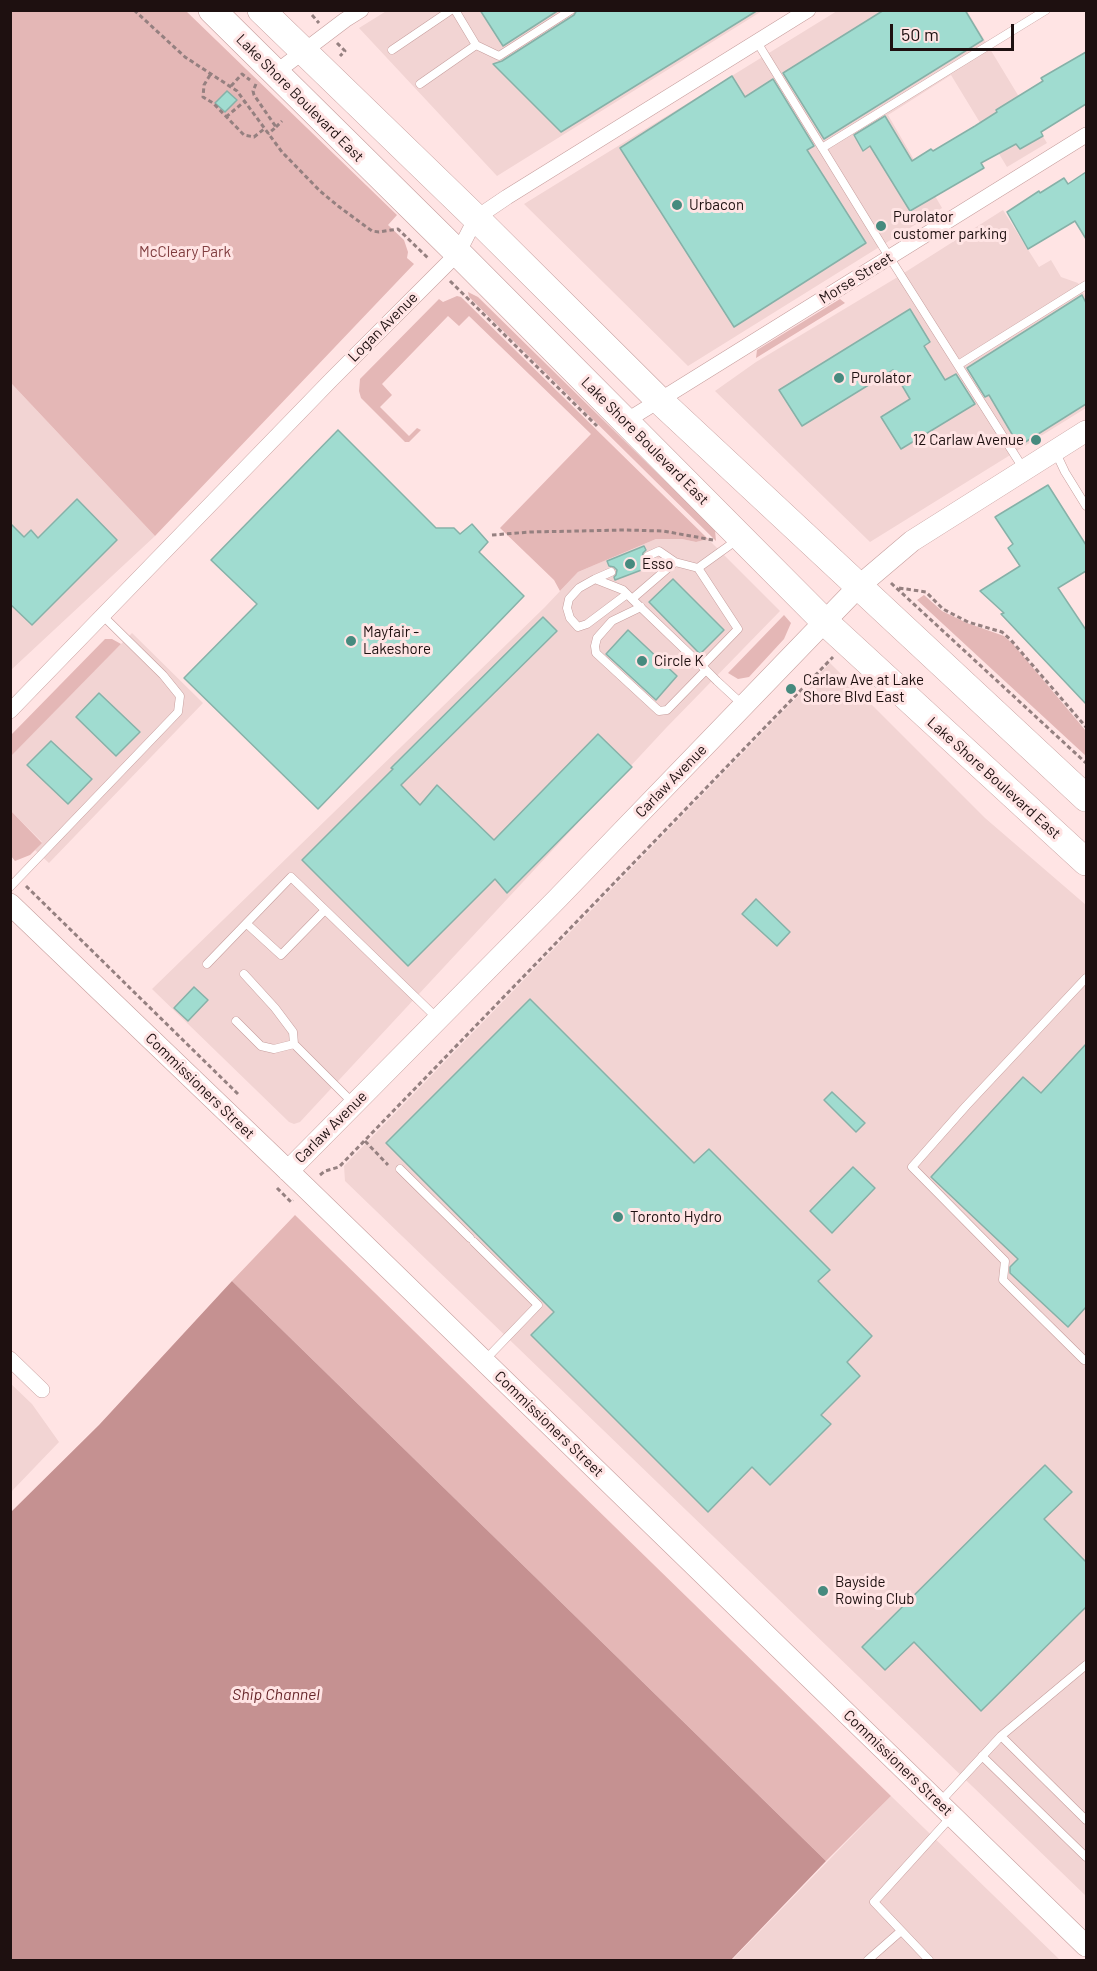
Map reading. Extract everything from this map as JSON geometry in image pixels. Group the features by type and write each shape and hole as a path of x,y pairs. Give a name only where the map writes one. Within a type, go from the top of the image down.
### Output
{"highway":[{"name":"Lake Shore Boulevard East","path":"212,10 265,79 458,253 825,622 1086,862"},
{"path":"261,10 477,218 659,400 1086,798"}],"street":[{"path":"265,79 361,10"},
{"name":"Logan Avenue","path":"10,711 331,380 458,253 477,218 507,197 808,10"},
{"name":"Morse Street","path":"626,421 1086,135"},
{"name":"Carlaw Avenue","path":"294,1164 558,899 859,586 912,541 1086,431"},
{"name":"Commissioners Street","path":"10,904 294,1164 484,1361 1086,1947"},
{"path":"10,1359 42,1390"}],"lane":[{"path":"392,50 453,10 476,45 499,56 572,10"},
{"path":"822,147 1046,10"},
{"path":"757,42 889,257 1024,469"},
{"path":"420,84 476,45"},
{"path":"958,364 1086,285"},
{"path":"1054,451 1086,506"},
{"path":"698,568 741,538"},
{"path":"640,607 612,621 597,638 596,653 659,711 667,710 738,628 698,568 675,562 659,552 648,556"},
{"path":"611,572 579,588 569,599 567,608 570,618 578,627 587,624 675,562"},
{"path":"595,579 628,594 744,706"},
{"path":"10,887 178,712 180,696 163,675 103,616"},
{"path":"207,964 291,877 438,1019"},
{"path":"247,924 281,955 325,910"},
{"path":"244,974 293,1032 294,1044 354,1104"},
{"path":"1086,978 912,1167 1005,1261 1003,1280 1086,1360"},
{"path":"236,1021 261,1046 274,1049 294,1044"},
{"path":"400,1169 540,1303 484,1361"},
{"path":"929,1960 874,1902 945,1809 982,1755 1001,1736 1086,1665"},
{"path":"1001,1736 1086,1820"},
{"path":"982,1755 1086,1857"},
{"path":"868,1960 900,1931"}],"path":[{"path":"134,10 185,57 210,75 231,86 245,101 268,134 320,191 372,231 399,228 420,250"},
{"path":"312,15 317,21"},
{"path":"210,75 204,85 203,97 213,103 244,135 249,137 258,135 264,129"},
{"path":"231,86 242,75 265,79"},
{"path":"265,79 253,91 276,127"},
{"path":"226,117 245,101"},
{"path":"268,134 282,122"},
{"path":"456,288 461,293"},
{"path":"492,535 530,531 625,530 663,531 713,540"},
{"path":"1086,727 1002,632 968,622 944,609 926,592 897,588 1086,763"},
{"path":"325,1171 339,1167 833,657"},
{"path":"18,879 242,1098"},
{"path":"364,1141 388,1165"},
{"path":"294,1164 321,1175"}],"shaded area":[{"path":"388,10 762,11 497,176 359,28"},
{"path":"837,11 967,11 1047,143 1007,167 951,75 888,115 942,208 688,366 524,204"},
{"path":"1003,210 1039,267 1051,260 1061,277 1078,283 1086,298 1086,408 870,542 715,391 756,362 896,278"},
{"path":"11,383 155,536 11,670"},
{"path":"656,539 682,539 696,542 708,539 780,611 666,728 300,1122 294,1124 289,1122 152,989 545,607 578,572"},
{"path":"132,633 203,703 49,863 35,850 42,842 11,811 10,756"},
{"path":"830,663 985,818 1086,905 1086,1896 345,1181 344,1166"},
{"path":"10,1383 32,1404 59,1442 11,1492"},
{"path":"891,1796 1060,1960 732,1960"}],"green space":[{"name":"McCleary Park","path":"11,11 186,11 397,215 388,225 404,240 408,252 407,258 414,264 155,536 11,383"},
{"path":"468,292 478,297 715,530 716,541 469,297"},
{"path":"457,296 461,297 708,539 696,542 682,539 656,539 578,572 560,591 554,580 500,528 591,434 469,316 459,326 448,316 382,384 392,395 380,407 409,436 417,428 421,430 409,442 405,442 361,398 360,379 439,299 443,302"},
{"path":"840,299 845,303 756,358 757,350"},
{"path":"924,595 942,611 1004,636 1013,644 1086,731 1086,756 917,600"},
{"path":"784,615 791,623 784,639 749,677 738,679 728,673"},
{"path":"105,639 112,639 121,644 11,756 11,735"},
{"path":"11,811 42,843 30,855 15,861 11,856"},
{"path":"295,1215 891,1796 826,1861 232,1281"}],"water":[{"name":"Ship Channel","path":"232,1281 826,1861 731,1960 11,1960 11,1512 99,1425"}],"building":[{"path":"480,10 559,10 503,46"},
{"path":"577,10 758,10 561,132 493,64 502,61 574,15"},
{"path":"884,10 965,10 983,40 824,139 783,73"},
{"path":"1086,52 1086,104 1041,132 1043,136 1020,149 1016,144 981,163 984,168 910,211 870,146 863,151 854,135 885,116 912,161 975,126 1043,81 1041,78"},
{"path":"732,76 745,97 773,79 814,146 807,150 866,243 734,327 620,148"},
{"path":"227,91 237,100 225,112 215,103"},
{"path":"1086,172 1086,239 1075,221 1028,249 1007,212 1064,178 1068,184"},
{"path":"1082,295 1086,303 1086,404 1019,446 989,395 985,397 967,368"},
{"name":"Purolator","path":"910,309 930,342 924,346 945,380 956,374 975,404 901,449 881,417 910,399 893,370 802,426 779,390"},
{"name":"Mayfair - Lakeshore","path":"338,430 436,528 454,528 460,534 472,524 488,542 479,552 524,596 318,809 184,678 257,604 211,560"},
{"path":"1048,485 1086,545 1086,571 1058,588 1086,630 1086,704 1001,614 1004,613 980,591 1020,566 1008,548 1013,544 995,517"},
{"path":"77,499 117,540 32,625 10,604 10,523 24,537 31,530 38,538"},
{"name":"Esso","path":"644,546 646,550 642,558 650,562 652,566 615,580 617,570 609,566 607,561"},
{"path":"673,579 724,630 700,654 649,602"},
{"path":"543,617 557,631 401,785 420,805 437,785 494,840 598,734 632,767 507,893 495,879 408,966 302,860"},
{"path":"628,630 677,676 656,700 606,654"},
{"path":"99,693 140,732 116,756 76,717"},
{"path":"51,741 92,779 68,804 27,765"},
{"path":"756,899 790,932 777,946 742,914"},
{"path":"194,987 208,1000 188,1021 174,1008"},
{"name":"Toronto Hydro","path":"530,999 694,1163 709,1149 830,1270 818,1281 872,1336 847,1362 860,1376 821,1415 831,1424 770,1485 752,1467 708,1512 531,1335 554,1312 386,1143"},
{"path":"1086,1044 1086,1307 1068,1327 1010,1273 1010,1267 1018,1259 931,1177 1023,1077 1041,1093"},
{"path":"832,1092 865,1123 856,1132 824,1100"},
{"path":"853,1167 875,1188 832,1233 810,1211"},
{"path":"1045,1465 1072,1492 1044,1519 1086,1562 1086,1607 981,1711 914,1642 885,1670 862,1647"}],"place":[{"name":"Urbacon","path":"677,205"},
{"name":"Purolator customer parking","path":"881,226"},
{"name":"Purolator","path":"839,378"},
{"name":"12 Carlaw Avenue","path":"1036,440"},
{"name":"Esso","path":"630,564"},
{"name":"Mayfair - Lakeshore","path":"351,641"},
{"name":"Circle K","path":"642,661"},
{"name":"Carlaw Ave at Lake Shore Blvd East","path":"791,689"},
{"name":"Toronto Hydro","path":"618,1217"},
{"name":"Bayside Rowing Club","path":"823,1591"}]}
